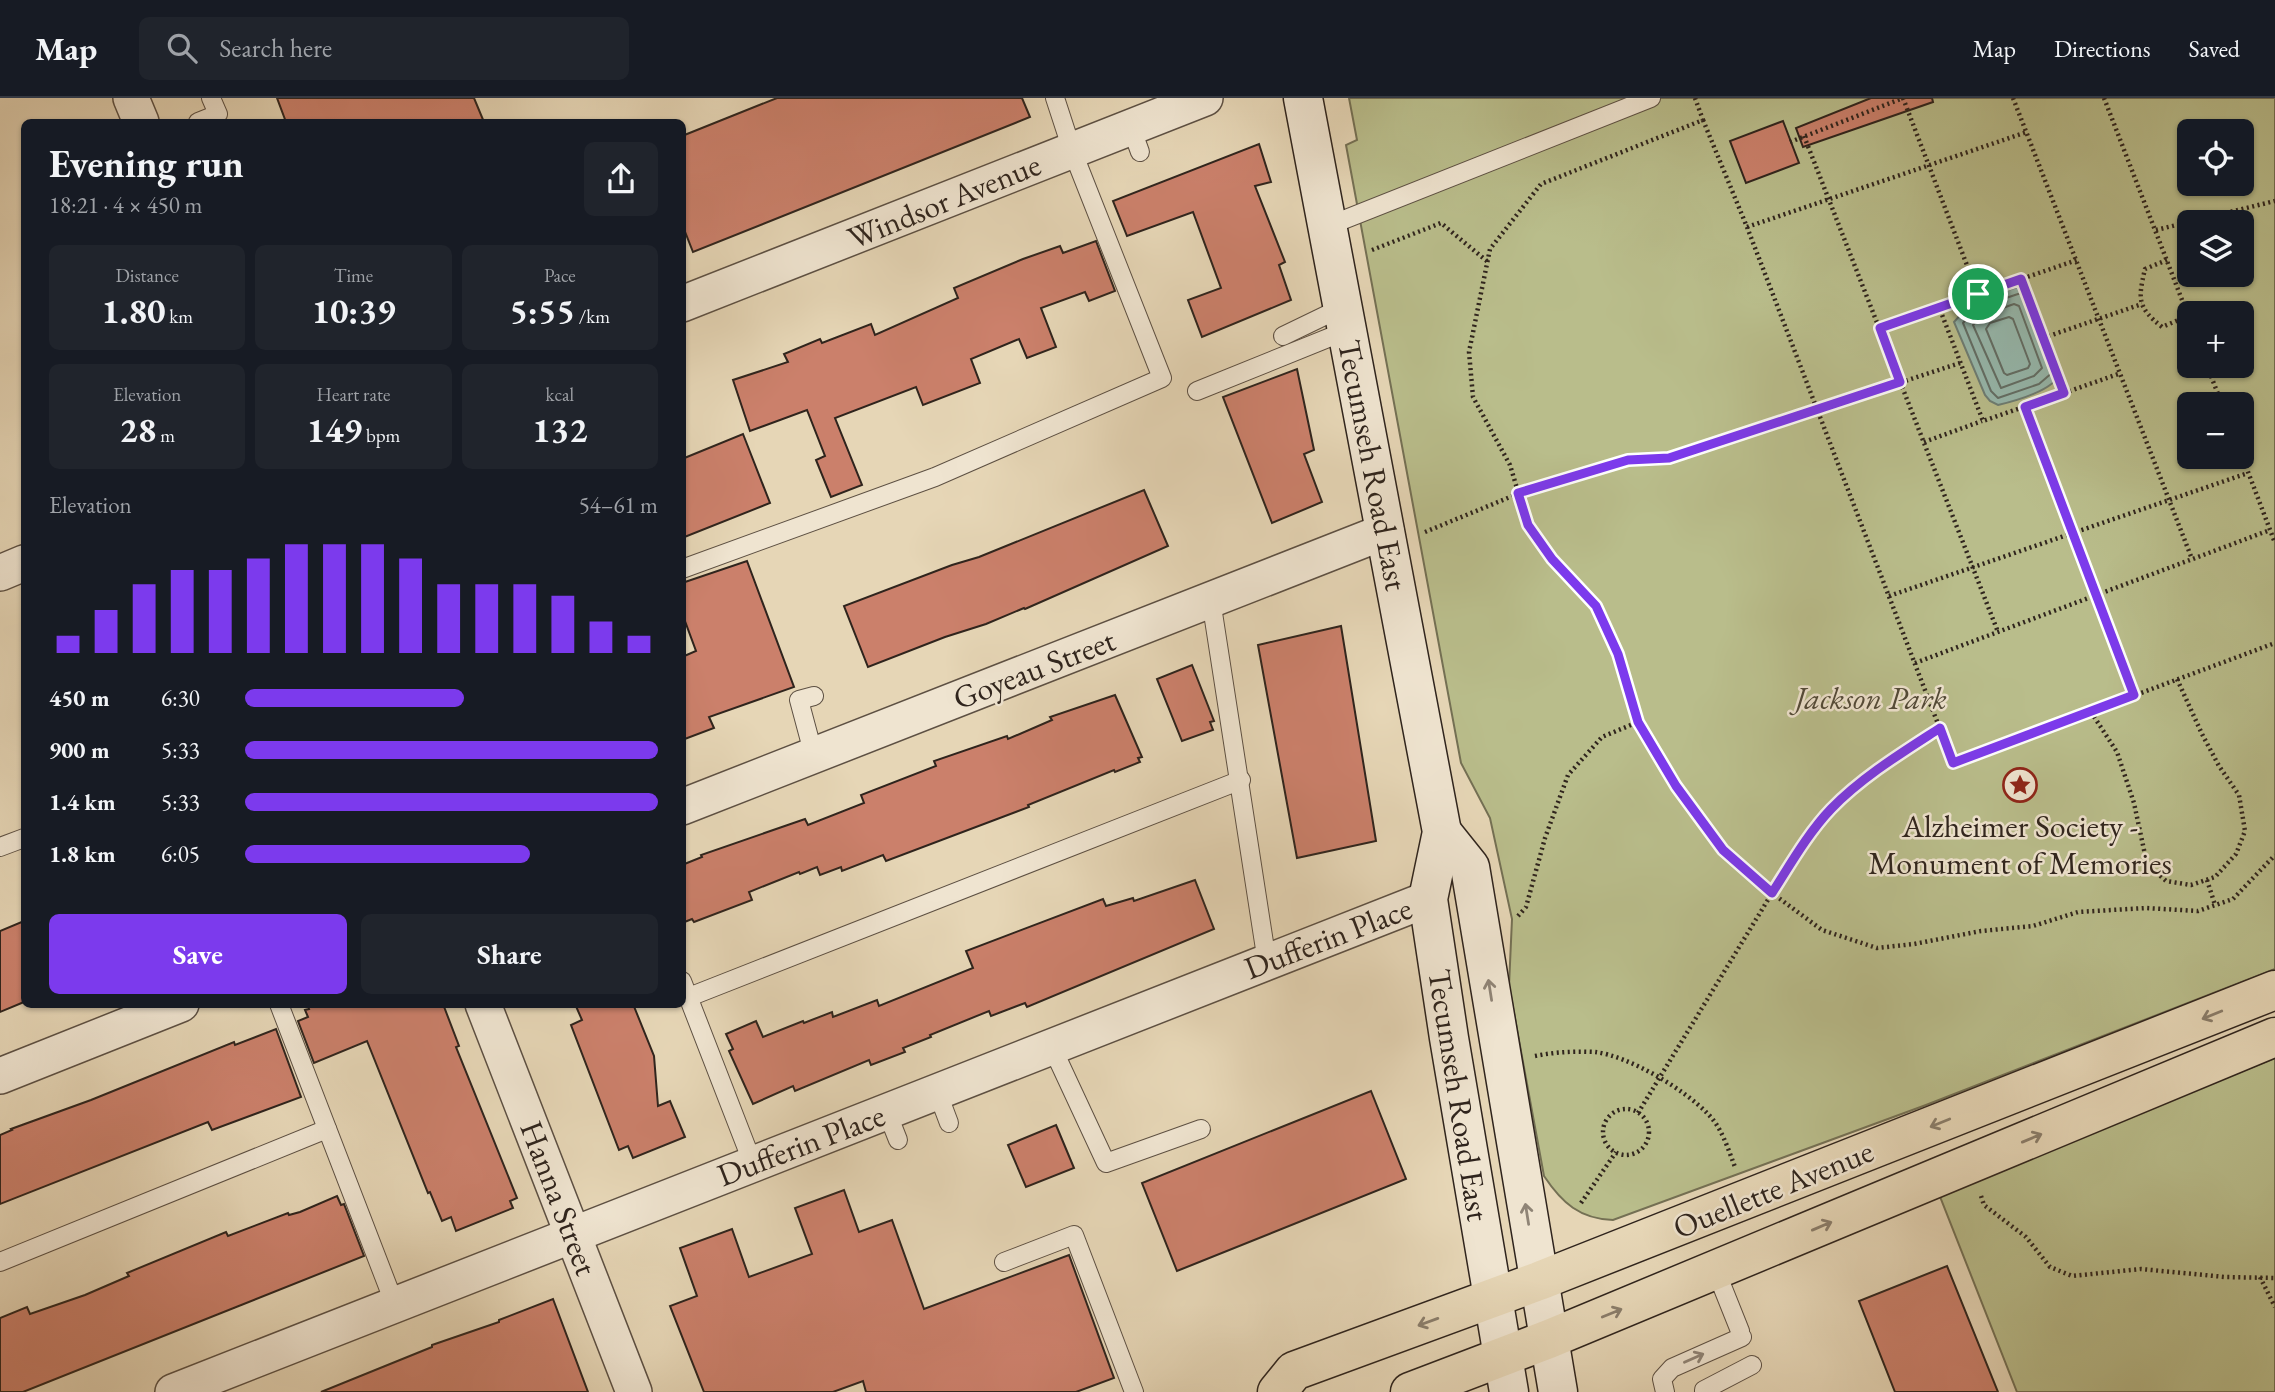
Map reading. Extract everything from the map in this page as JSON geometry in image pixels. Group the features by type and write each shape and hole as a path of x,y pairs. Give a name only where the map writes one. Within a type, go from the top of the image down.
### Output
{"main road":[{"name":"Tecumseh Road East","path":"1303,98 1442,832 1428,899 1505,1375"},
{"name":"Tecumseh Road East","path":"1442,832 1470,867 1558,1392"},
{"name":"Ouellette Avenue","path":"1277,1392 1294,1371 1539,1281 2275,990"},
{"name":"Ouellette Avenue","path":"1410,1392 1505,1375 1549,1339 2275,1037"}],"street":[{"path":"131,98 140,119"},
{"name":"Windsor Avenue","path":"686,302 1072,150 1135,140 1205,98"},
{"name":"Goyeau Street","path":"686,805 1386,531"},
{"path":"0,573 21,564"},
{"name":"Dufferin Place","path":"173,1392 753,1164 892,1126 943,1107 1052,1047 1428,899"},
{"path":"0,1076 171,1008"},
{"name":"Hanna Street","path":"485,1008 634,1392"}],"lane":[{"path":"206,119 218,114 211,98"},
{"path":"686,568 935,477 1162,378 1072,150 1055,98"},
{"path":"1328,226 1651,98"},
{"path":"1283,336 1346,319"},
{"path":"1197,391 1346,319"},
{"path":"1211,600 1241,780 1267,962"},
{"path":"814,696 799,700 814,756"},
{"path":"753,1164 686,989 1241,780"},
{"path":"0,847 21,839"},
{"path":"281,1008 395,1305"},
{"path":"1052,1047 1106,1163 1200,1129"},
{"path":"0,1262 327,1129"},
{"path":"1004,1262 1074,1235 1134,1392"},
{"path":"1665,1392 1662,1379 1672,1367 1741,1334 1716,1271"},
{"path":"1704,1392 1752,1365"}],"path":[{"path":"1695,98 1953,763 2275,643"},
{"path":"1790,142 1903,98 1978,294"},
{"path":"2013,98 2192,559"},
{"path":"2104,98 2183,301"},
{"path":"1703,120 1541,184 1490,249 1469,352 1473,397 1510,465 1528,525 1552,559 1596,606 1618,654 1638,722 1676,786 1723,850 1772,893 1822,930 1877,947 2033,926 2078,912 2146,908 2198,911 2233,899 2275,855"},
{"path":"1747,227 2026,132"},
{"path":"1804,136 1998,632"},
{"path":"2156,230 2275,201"},
{"path":"1372,250 1441,223 1488,262"},
{"path":"1880,328 2077,260"},
{"path":"2167,260 2145,269 2138,296 2146,314 2162,327 2177,321"},
{"path":"2021,279 2064,393"},
{"path":"2043,338 2142,304"},
{"path":"1939,307 1983,421"},
{"path":"1425,532 1518,493 1628,460 1669,458 1960,363"},
{"path":"1924,442 2121,373"},
{"path":"2025,407 2134,695"},
{"path":"2247,469 2275,543"},
{"path":"1889,596 2248,473"},
{"path":"1915,663 2270,530"},
{"path":"2091,712 2117,752 2134,803 2147,864 2166,881 2191,885 2216,877 2236,854 2245,831 2239,795 2219,766 2177,679"},
{"path":"1518,916 1526,907 1545,838 1568,775 1602,737 1638,722"},
{"path":"1638,1113 1791,862 1831,809 1891,759 1940,728"},
{"path":"2207,880 2215,905"},
{"path":"1527,1058 1555,1052 1597,1052 1629,1062 1684,1093 1710,1115 1726,1141 1735,1168"},
{"path":"1626,1109 1638,1113 1648,1126 1647,1141 1637,1152 1623,1155 1616,1152 1605,1142 1604,1127 1607,1120 1626,1109"},
{"path":"1581,1202 1616,1152"},
{"path":"1979,1191 1984,1205 2026,1237 2050,1267 2072,1276 2141,1269 2225,1277 2275,1278"},
{"path":"2260,1277 2275,1307"}],"green space":[{"name":"Jackson Park","path":"1349,98 2275,98 2275,969 1926,1105 1613,1220 1581,1213 1565,1202 1544,1176 1509,986 1512,919 1490,818 1461,763 1346,145 1357,140"},
{"path":"2275,1058 2275,1392 2017,1392 1939,1194"}],"water":[{"path":"2024,287 2030,293 2060,373 2051,385 2043,390 1998,405 1985,395 1954,322 1972,302"}],"building":[{"path":"277,98 474,98 483,119 285,119"},
{"path":"777,98 1022,98 1030,117 693,252 686,234 686,134"},
{"path":"1871,98 1932,98 1933,102 1803,147 1796,128"},
{"path":"1783,121 1799,163 1746,183 1730,141"},
{"path":"1259,144 1271,182 1255,186 1285,262 1279,265 1291,300 1202,337 1188,300 1221,288 1193,212 1127,236 1113,201"},
{"path":"1096,241 1115,291 1089,301 1085,292 1041,308 1056,347 1027,358 1019,339 971,359 980,383 923,405 916,387 835,418 862,485 831,497 816,460 825,456 807,410 750,431 733,380 788,362 784,354 820,339 822,343 871,324 875,335 958,298 954,288 1023,259 1060,246 1063,253"},
{"path":"1297,369 1314,450 1304,454 1322,502 1272,523 1223,397"},
{"path":"743,434 770,503 686,536 686,457"},
{"path":"1144,490 1168,546 1025,609 868,667 844,606 979,557"},
{"path":"747,561 794,687 709,717 714,728 686,738 686,655 696,651 686,624 686,582"},
{"path":"1341,626 1376,841 1297,858 1258,645"},
{"path":"1192,665 1214,721 1210,722 1213,730 1182,741 1157,679"},
{"path":"1115,695 1142,757 1138,758 1140,762 886,861 883,855 842,871 841,867 820,875 817,867 800,874 799,872 749,892 752,900 694,922 692,919 686,921 686,863 702,857 701,855 805,819 808,825 864,803 861,795 936,766 934,761 1007,736 1008,739 1052,720 1050,717"},
{"path":"1195,880 1214,929 1027,1007 1025,1003 991,1016 989,1011 930,1035 931,1037 903,1048 905,1052 871,1065 869,1060 795,1091 793,1086 753,1104 729,1051 733,1049 726,1034 756,1021 763,1037 832,1012 833,1017 877,1000 879,1006 973,968 966,951 1103,899 1106,906 1133,898 1134,901"},
{"path":"21,922 21,1003 0,1012 0,931"},
{"path":"445,1008 459,1046 456,1047 517,1198 510,1201 513,1208 456,1231 451,1217 442,1221 430,1192 428,1193 367,1041 314,1063 298,1021 308,1017 305,1010"},
{"path":"577,1008 635,1008 654,1056 658,1106 670,1101 685,1137 633,1158 628,1146 619,1150 571,1025 582,1020"},
{"path":"276,1029 301,1097 212,1130 208,1122 0,1204 0,1135 234,1042 235,1045"},
{"path":"1371,1091 1406,1179 1177,1271 1142,1183"},
{"path":"1056,1125 1074,1168 1026,1187 1008,1145"},
{"path":"844,1190 859,1232 892,1220 924,1309 1069,1255 1114,1378 1076,1392 866,1392 863,1381 833,1392 704,1392 670,1306 697,1296 680,1248 732,1229 749,1277 812,1254 795,1208"},
{"path":"337,1196 341,1205 344,1204 364,1256 23,1392 0,1392 0,1318 27,1307 30,1314 85,1295 129,1276 127,1273 226,1232 228,1236 288,1213 300,1212"},
{"path":"1947,1266 1998,1392 1895,1392 1859,1301"},
{"path":"553,1299 588,1392 321,1392 432,1345 499,1322"}],"place":[{"name":"Alzheimer Society - Monument of Memories","path":"2020,785"}],"route":[{"path":"2021,279 2064,393 2025,407 2134,695 1953,763 1940,728 1891,759 1831,809 1791,862 1772,893 1723,850 1676,786 1638,722 1618,654 1596,606 1552,559 1528,525 1518,493 1628,460 1669,458 1900,382 1880,328 1978,294 2021,279"}]}
